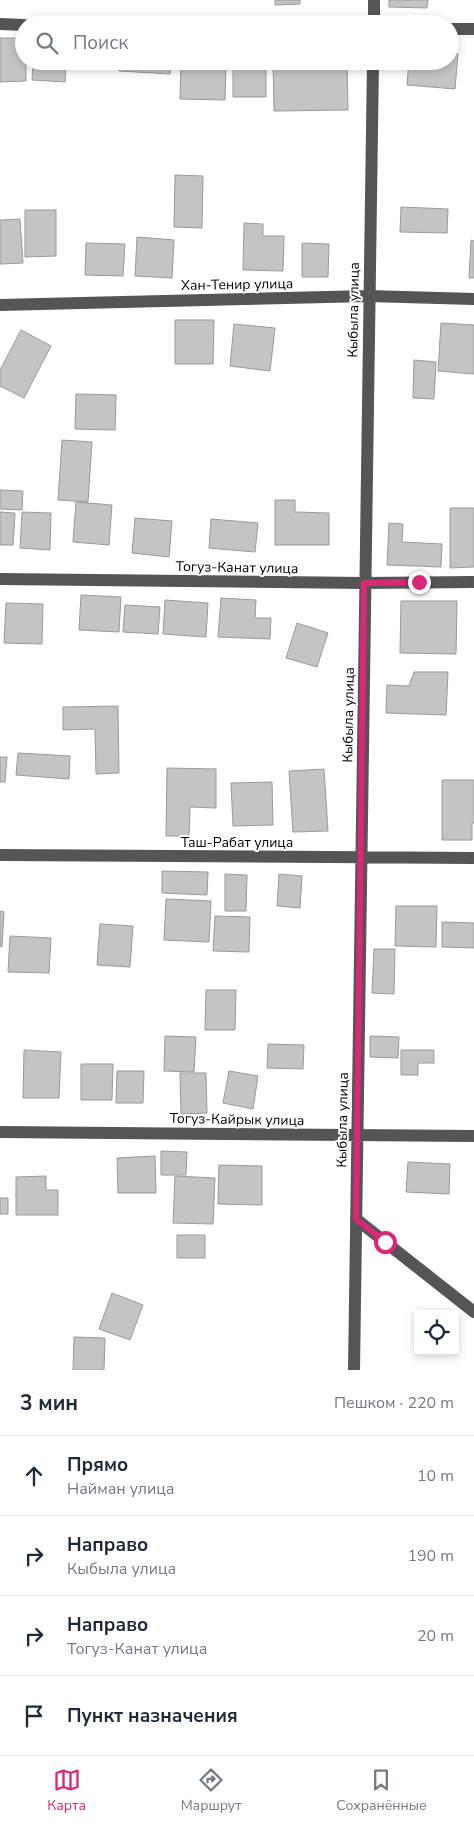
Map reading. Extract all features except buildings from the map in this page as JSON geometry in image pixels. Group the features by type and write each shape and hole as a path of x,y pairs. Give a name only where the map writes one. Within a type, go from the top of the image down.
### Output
{"street":[{"path":"374,0 374,15"},
{"path":"0,24 15,24"},
{"path":"459,29 474,29"},
{"name":"Кыбыла улица","path":"354,1370 368,296 373,70"},
{"name":"Хан-Тенир улица","path":"0,305 368,296 474,299"},
{"name":"Тогуз-Канат улица","path":"0,579 364,583 474,582"},
{"name":"Таш-Рабат улица","path":"0,855 474,858"},
{"name":"Тогуз-Кайрык улица","path":"0,1132 474,1136"},
{"path":"356,1219 474,1312"}],"route":[{"path":"385,1242 356,1219 364,583 419,582"}]}
